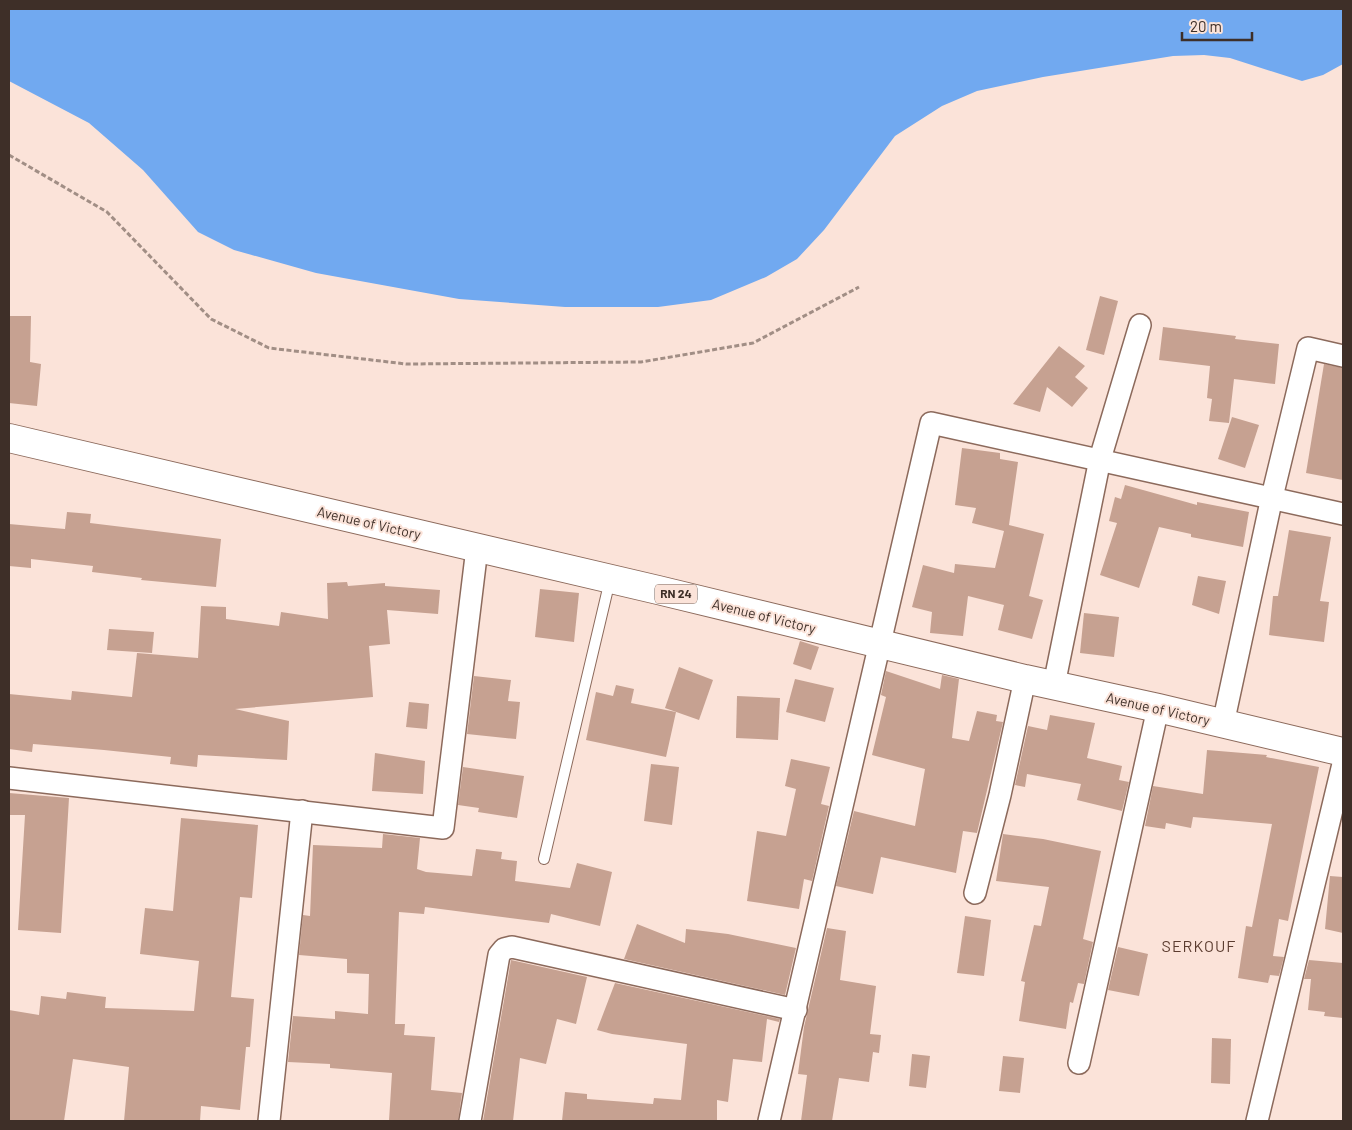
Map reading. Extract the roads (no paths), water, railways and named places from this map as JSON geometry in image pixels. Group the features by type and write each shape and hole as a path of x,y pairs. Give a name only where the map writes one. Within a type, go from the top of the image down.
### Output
{"main road":[{"name":"Avenue of Victory","path":"9,438 610,579 1025,680 1158,708 1343,752"}],"street":[{"path":"1054,685 1100,459 1140,325"},
{"path":"1223,724 1272,497 1308,348 1343,356"},
{"path":"769,1121 931,423 1343,514"},
{"path":"9,778 444,828 477,548"},
{"path":"975,894 1000,796 1025,680"},
{"path":"1078,1063 1158,708"},
{"path":"1256,1121 1343,764"},
{"path":"269,1121 302,811"},
{"path":"470,1121 500,955 504,950 512,947 796,1010"}],"lane":[{"path":"544,859 610,579"}],"water":[{"path":"9,9 1343,9 1343,64 1323,75 1302,81 1230,58 1204,55 1173,56 1043,77 977,91 942,106 895,136 824,230 797,259 766,277 711,300 658,307 565,307 459,299 316,273 234,250 198,232 143,170 89,123 9,81"}],"district":[{"name":"SERKOUF","path":"1199,946"}]}
